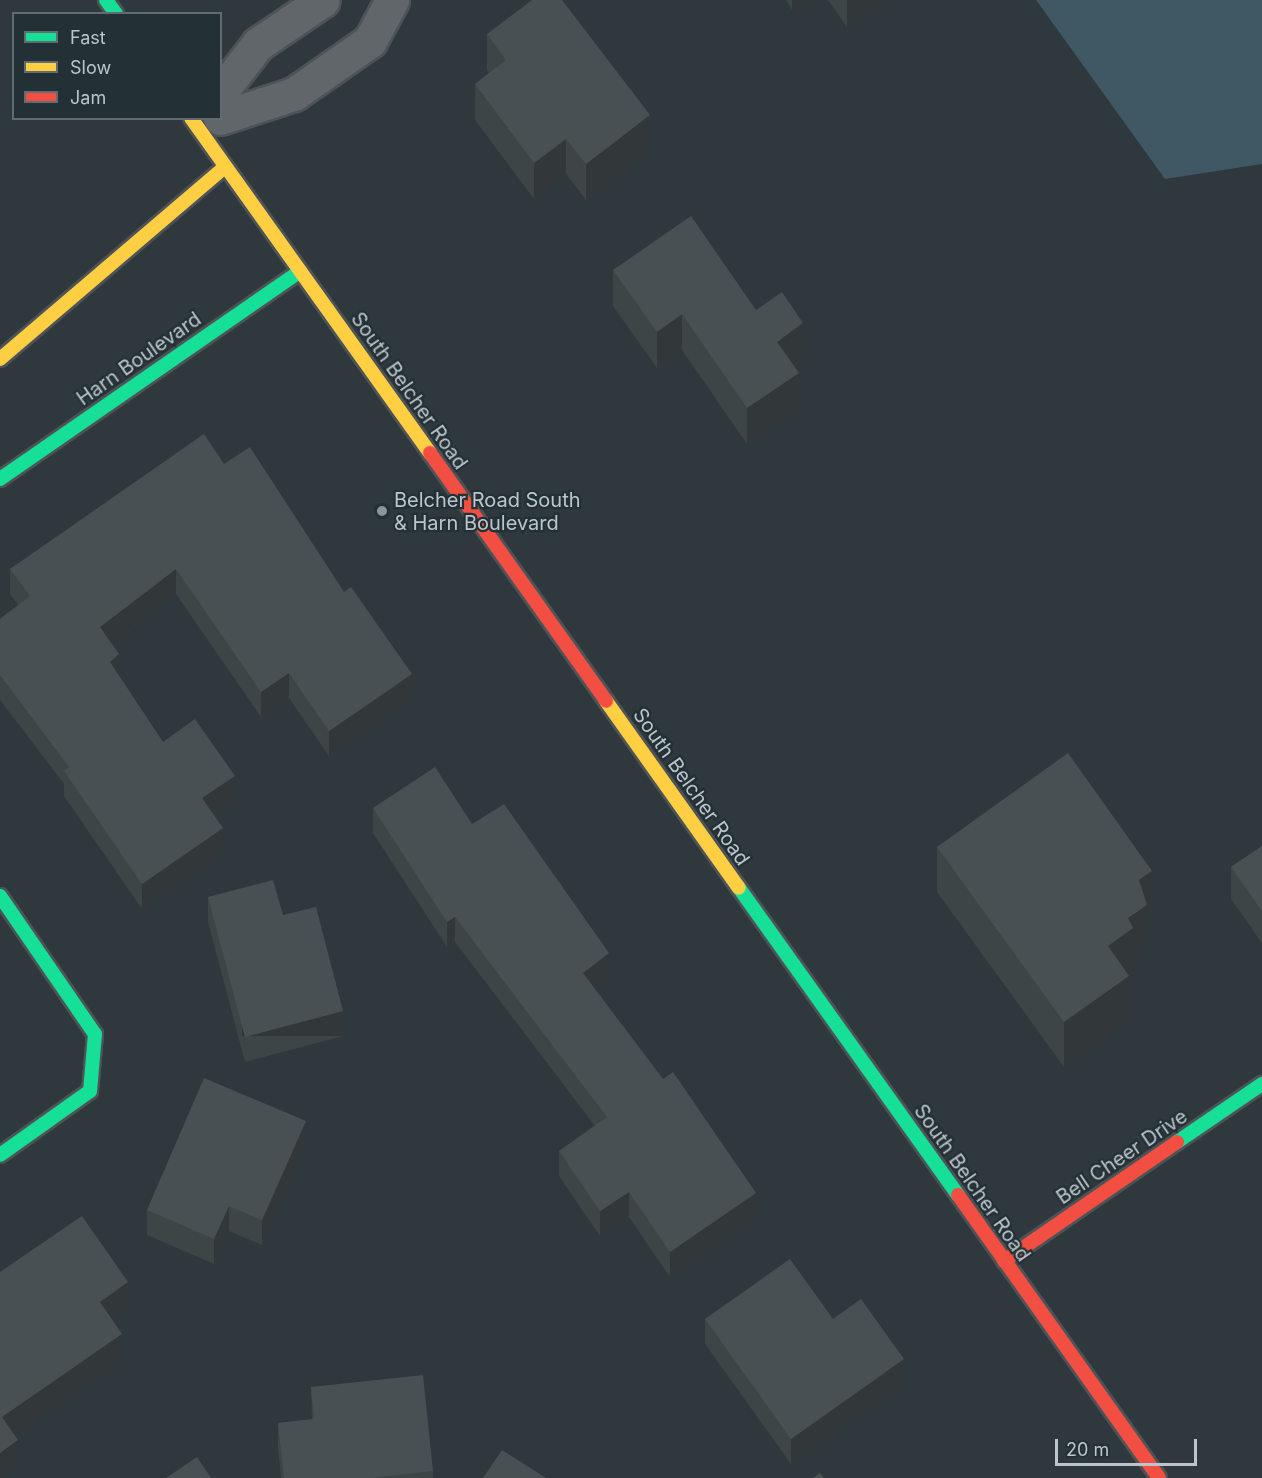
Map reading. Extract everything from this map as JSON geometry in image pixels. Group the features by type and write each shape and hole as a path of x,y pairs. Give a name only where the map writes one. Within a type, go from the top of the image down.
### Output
{"main road":[{"name":"South Belcher Road","path":"206,120 225,167 1159,1478"},
{"path":"0,359 225,167"},
{"name":"Harn Boulevard","path":"0,479 300,271"},
{"path":"0,896 95,1034 90,1091 0,1155"},
{"name":"Bell Cheer Drive","path":"1004,1261 1262,1084"}],"street":[{"path":"222,90 258,44 323,0"},
{"path":"222,115 294,94 370,41 392,0"}],"water":[{"path":"1036,0 1262,0 1262,164 1165,179"}],"building":[{"path":"532,0 562,0 650,115 586,164 566,139 534,163 475,84 506,60 487,34"},
{"path":"691,216 756,310 782,292 803,323 777,342 799,373 747,408 682,314 657,332 613,270"},
{"path":"204,434 224,464 250,447 344,592 351,587 412,674 329,731 289,673 261,692 176,569 100,627 119,654 110,662 163,742 195,719 235,776 202,798 223,828 142,884 64,771 69,767 0,675 0,619 30,596 10,569"},
{"path":"1068,753 1152,871 1139,880 1147,905 1128,918 1133,928 1108,946 1129,976 1064,1022 937,847"},
{"path":"435,767 472,824 504,804 609,953 583,973 663,1079 673,1072 756,1193 670,1252 629,1192 600,1211 559,1151 607,1117 455,917 447,922 373,808"},
{"path":"1262,846 1262,911 1231,867"},
{"path":"273,880 283,915 316,907 343,1011 245,1037 208,897"},
{"path":"204,1078 306,1121 262,1220 229,1206 214,1239 147,1210"},
{"path":"82,1216 128,1282 100,1302 122,1334 2,1417 18,1440 0,1453 0,1272"},
{"path":"790,1259 833,1319 861,1299 904,1359 791,1439 705,1319"},
{"path":"423,1375 433,1471 372,1478 284,1478 278,1423 314,1419 311,1387"},
{"path":"502,1450 546,1478 483,1478"},
{"path":"197,1457 211,1478 166,1478"},
{"path":"820,1473 824,1478 813,1478"}],"traffic: fast":[{"path":"106,0 115,12"},
{"path":"0,479 300,271"},
{"path":"739,888 958,1195"},
{"path":"0,896 95,1034 90,1091 0,1155"},
{"path":"1177,1142 1262,1084"}],"traffic: slow":[{"path":"192,120 430,453"},
{"path":"0,359 225,167"},
{"path":"606,701 739,888"}],"traffic: jam":[{"path":"430,453 606,701"},
{"path":"1004,1261 1177,1142"},
{"path":"958,1195 1159,1478"}],"place":[{"name":"Belcher Road South & Harn Boulevard","path":"382,511"}]}
